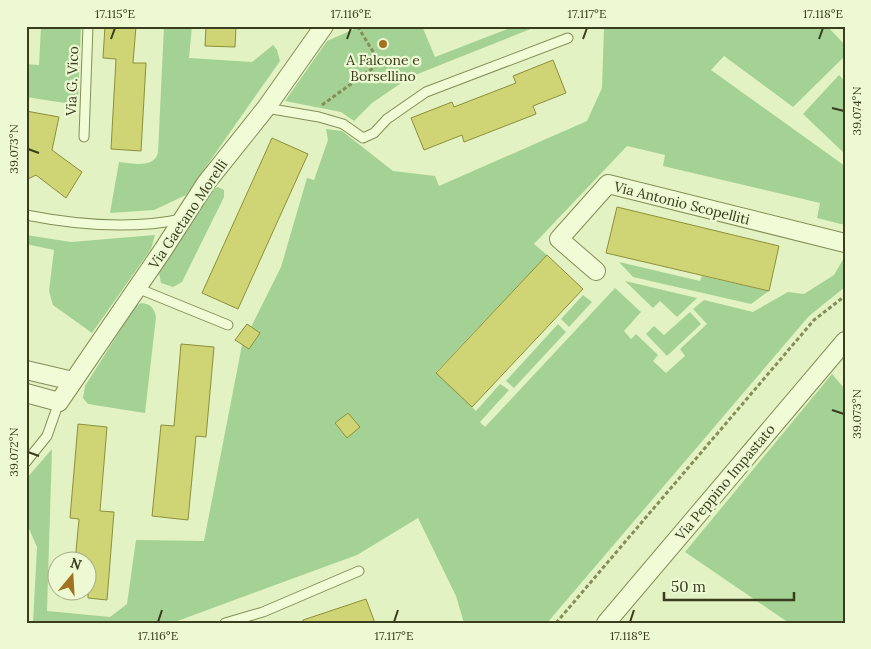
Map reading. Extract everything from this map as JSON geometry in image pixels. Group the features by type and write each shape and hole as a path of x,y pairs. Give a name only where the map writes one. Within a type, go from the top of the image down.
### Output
{"street":[{"name":"Via Gaetano Morelli","path":"59,402 138,288 206,183 266,108 324,26"},
{"name":"Via Antonio Scopelliti","path":"596,271 559,239 608,184 845,243"},
{"name":"Via Peppino Impastato","path":"606,623 845,341"},
{"path":"26,370 73,380"},
{"path":"26,393 59,402"}],"lane":[{"name":"Via G. Vico","path":"84,137 88,26"},
{"path":"266,108 319,117 343,124 363,138 374,133 387,119 426,92 568,38"},
{"path":"26,216 75,225 159,224 182,219"},
{"path":"138,288 228,325"},
{"name":"Via Gaetano Morelli","path":"26,462 47,436 59,402"},
{"path":"225,623 263,612 359,571"}],"path":[{"path":"320,106 380,63 358,27"},
{"path":"556,623 814,320 845,296"}],"green space":[{"path":"41,26 81,26 78,105 26,97 26,64 39,65"},
{"path":"164,26 192,26 189,58 252,62 273,45 277,50 280,61 186,195 154,210 110,213 119,162 147,163 152,161 158,153"},
{"path":"361,26 422,26 435,57 515,26 538,26 410,77 372,103 354,121 341,112 285,101 327,41"},
{"path":"604,26 827,26 845,45 845,56 793,107 724,56 711,70 845,166 845,225 817,218 820,203 663,166 665,155 627,146 534,244 547,255 436,372 476,411 500,384 509,390 480,422 485,427 615,288 641,312 624,331 631,339 636,334 658,355 653,361 666,373 685,356 680,349 707,324 693,309 704,300 753,312 788,292 804,294 834,275 844,258 845,287 809,316 547,623 464,623 456,596 418,518 357,555 172,623 33,623 37,547 26,522 26,479 52,449 47,611 110,617 127,604 136,540 204,541 242,345 249,349 260,333 251,327 281,267 307,178 314,180 328,140 326,129 342,131 393,171 435,176 439,186 587,121 602,88"},
{"path":"839,75 845,81 845,154 803,114"},
{"path":"218,187 224,190 224,197 182,282 173,287 161,283 159,273 210,190"},
{"path":"26,235 71,242 155,235 151,249 92,333 53,305 49,291 54,250 26,244"},
{"path":"619,262 700,281 702,276 769,291 751,304 633,277"},
{"path":"625,281 697,298 677,317 660,301 653,308"},
{"path":"583,295 592,302 569,327 561,319"},
{"path":"141,303 152,307 156,317 145,413 88,404 83,398 85,386 135,307"},
{"path":"690,312 701,324 667,356 646,334 654,326 664,335"},
{"path":"558,324 566,332 514,388 506,381"},
{"path":"832,374 845,389 845,623 789,623 685,552"}],"building":[{"path":"105,26 136,26 133,63 146,63 141,151 111,149 116,59 103,58"},
{"path":"206,26 236,26 235,47 205,46"},
{"path":"553,60 566,93 533,106 536,114 464,142 462,135 424,150 411,118 452,102 454,107 516,83 513,76"},
{"path":"26,111 59,117 52,150 82,172 66,198 36,175 26,180"},
{"path":"272,138 308,154 238,309 202,293"},
{"path":"617,207 779,246 769,291 606,253"},
{"path":"547,255 583,289 472,407 436,373"},
{"path":"247,324 260,333 249,349 235,340"},
{"path":"181,344 214,347 206,437 196,436 188,520 152,516 161,425 174,426"},
{"path":"348,413 360,427 347,438 335,423"},
{"path":"78,424 107,427 100,511 114,512 107,600 98,599 98,552 76,552 79,519 70,518"},
{"path":"366,599 375,623 303,623 303,620"}],"place":[{"name":"A Falcone e Borsellino","path":"383,44"}]}
